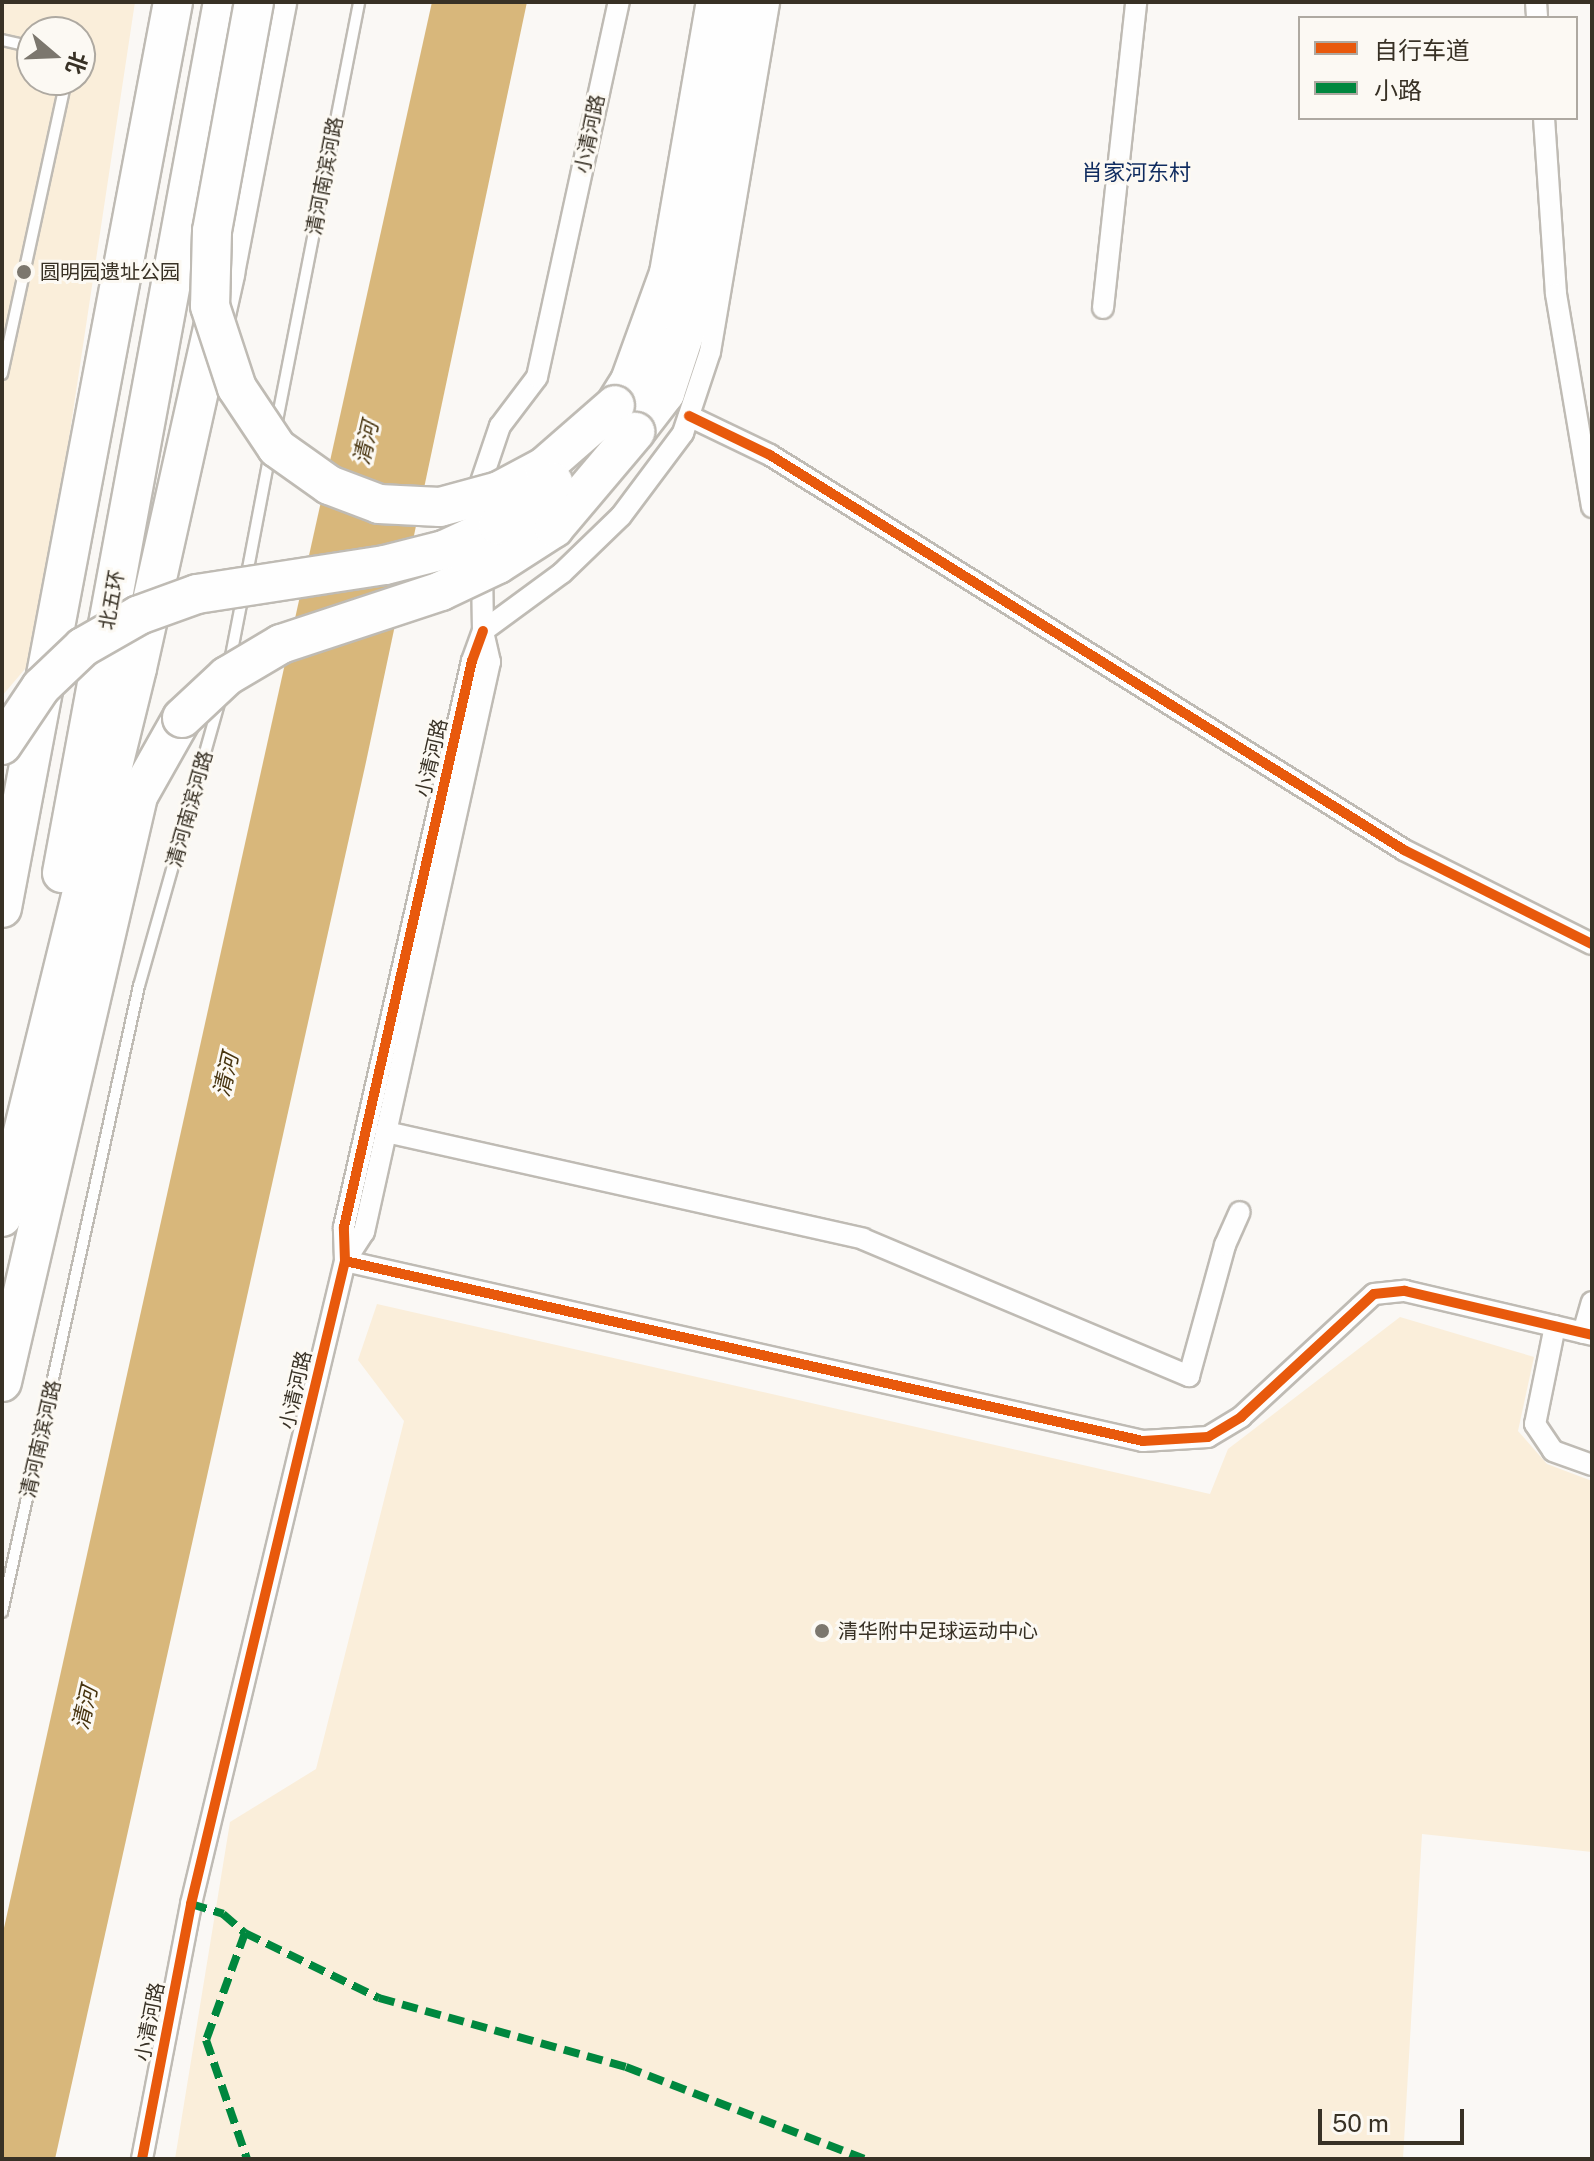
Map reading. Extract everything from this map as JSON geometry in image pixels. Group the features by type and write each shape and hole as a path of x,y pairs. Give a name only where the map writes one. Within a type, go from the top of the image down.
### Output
{"highway":[{"path":"130,232 162,2"},
{"path":"2,908 173,2"},
{"name":"北五环","path":"2,1198 223,2"},
{"path":"254,2 212,231 210,306 237,388 277,448 329,485 379,504 440,507 499,491 544,467 615,405"},
{"path":"2,1217 137,668 225,273 277,2"},
{"path":"2,745 41,687 73,657 139,615 197,594 385,565 444,550 498,525 554,482 615,405 630,381 669,273 716,2"},
{"path":"2,1382 138,796 182,718 227,676 281,644 441,591 498,564 554,528 597,482 665,393 685,332 746,2"}],"street":[{"name":"小清河路","path":"345,1261 364,1232 490,662 483,631 480,485 500,426 537,377 619,2"},
{"path":"483,631 562,573 621,516 658,471 689,416 710,352 769,2"},
{"path":"1103,308 1136,2"},
{"path":"1544,120 1556,294 1592,507"},
{"path":"689,416 770,455 1404,850 1592,944"},
{"name":"小清河路","path":"142,2159 191,1904 345,1261 344,1227 472,661 483,631"},
{"path":"386,1132 863,1239 1189,1376 1225,1245 1240,1212"},
{"path":"345,1261 1143,1441 1208,1437 1241,1417 1374,1294 1405,1291 1587,1334 1592,1302"},
{"path":"1555,1326 1535,1424 1553,1451 1592,1465"}],"lane":[{"name":"清河南滨河路","path":"2,1612 139,986 229,664 359,2"},
{"path":"2,374 63,96"}],"shaded area":[{"path":"2,2 135,2 36,656 2,696"},
{"path":"377,1304 1210,1494 1228,1449 1400,1317 1534,1357 1518,1431 1547,1464 1592,1481 1592,1852 1422,1834 1403,2159 175,2159 230,1822 316,1769 404,1421 358,1360"}],"water":[{"name":"清河","path":"432,2 527,2 366,762 55,2159 2,2159 2,1937"}],"marked path":[{"path":"191,1904 223,1914 245,1933 379,1998 626,2067 864,2159"},
{"path":"245,1933 206,2040 247,2159"}],"cycle path":[{"path":"689,416 770,455 1404,850 1592,944"},
{"path":"142,2159 191,1904 345,1261 344,1227 472,661 483,631"},
{"path":"345,1261 1143,1441 1208,1437 1241,1417 1374,1294 1405,1291 1592,1335"}],"place":[{"name":"圆明园遗址公园","path":"24,272"},
{"name":"清华附中足球运动中心","path":"822,1631"}],"district":[{"name":"肖家河东村","path":"1136,173"}]}
